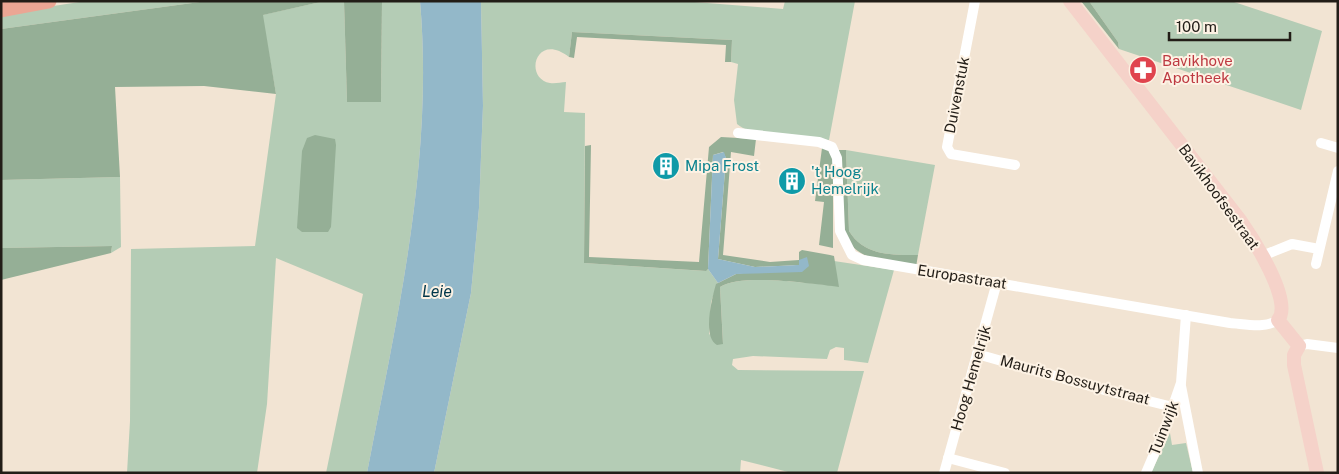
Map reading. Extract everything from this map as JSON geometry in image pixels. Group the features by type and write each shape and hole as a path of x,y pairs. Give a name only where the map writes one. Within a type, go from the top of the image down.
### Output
{"main road":[{"path":"1,10 49,1"}],"street":[{"name":"Duivenstuk","path":"975,1 947,147 951,154 1014,165"},
{"name":"Bavikhoofsestraat","path":"1070,1 1240,220 1262,256 1281,301 1282,312 1278,320"},
{"name":"Europastraat","path":"738,133 819,142 832,147 837,158 840,231 852,255 863,260 1252,325 1272,324 1278,320"},
{"path":"1321,143 1338,148"},
{"path":"1316,264 1338,171"},
{"path":"1262,256 1292,244 1319,249"},
{"name":"Hoog Hemelrijk","path":"944,473 997,282"},
{"name":"Tuinwijk","path":"1146,473 1181,383 1186,315"},
{"path":"1278,320 1299,346"},
{"path":"1317,473 1294,365 1294,355 1299,346 1306,344 1338,348"},
{"name":"Maurits Bossuytstraat","path":"977,354 1108,391 1173,407"},
{"name":"Tuinwijk","path":"1181,383 1198,473"},
{"path":"948,458 1005,473"}],"green space":[{"path":"86,1 207,1 1,29 1,14"},
{"path":"207,1 325,1 263,15 276,94 204,86 115,87 120,177 1,180 1,29"},
{"path":"325,1 344,1 347,102 381,102 382,1 420,1 423,61 422,120 417,180 401,297 367,473 326,473 363,294 276,258 267,404 257,473 127,473 130,421 131,249 255,246 276,94 262,15"},
{"path":"344,1 382,1 381,102 347,102"},
{"path":"481,1 682,1 783,9 785,1 855,1 829,140 755,133 737,124 734,100 738,64 731,62 732,40 572,32 569,57 558,50 548,49 541,52 535,66 537,73 542,79 550,83 566,82 564,112 585,113 584,263 705,271 708,269 718,283 711,302 709,334 723,343 720,287 730,283 760,280 838,286 834,261 894,270 868,363 844,360 844,348 836,347 830,350 827,359 753,356 733,359 732,365 738,370 864,371 837,473 792,473 741,460 740,473 434,473 471,293 479,208 483,106"},
{"path":"1081,1 1089,1 1118,42 1119,49"},
{"path":"1089,1 1231,1 1322,31 1301,110 1119,49 1118,42"},
{"path":"572,32 732,40 731,62 725,62 726,45 577,37 574,58 569,57"},
{"path":"315,135 335,139 331,227 328,232 302,232 297,228 302,151 307,138"},
{"path":"721,137 756,139 754,156 731,152 723,255 770,262 799,260 799,252 802,250 834,256 839,287 760,280 730,283 720,287 723,344 717,345 712,341 709,326 716,284 736,274 800,265 755,267 718,259 726,158 723,152 713,155 708,269 706,271 584,263 585,146 591,145 589,257 699,262 709,147"},
{"path":"822,148 833,149 833,248 819,245 824,202 815,201"},
{"path":"839,150 846,150 849,231 855,239 871,250 898,255 918,255 916,267 886,262 867,256 859,252 845,237"},
{"path":"846,150 935,165 918,255 898,255 871,250 855,239 849,231"},
{"path":"120,177 121,247 111,253 112,246 1,248 1,180"},
{"path":"112,246 111,253 1,280 1,248"},
{"path":"1170,433 1172,445 1186,443 1193,473 1151,473"}],"water":[{"name":"Leie","path":"420,1 481,1 483,106 479,208 471,293 434,473 367,473 401,297 417,180 422,120 423,61"},
{"path":"724,152 726,158 718,259 755,267 799,265 799,260 807,257 809,266 802,272 736,274 718,283 708,269 713,155"}],"place":[{"name":"Bavikhove Apotheek","path":"1143,70"},
{"name":"Mipa Frost","path":"666,166"},
{"name":"'t Hoog Hemelrijk","path":"792,181"}]}
